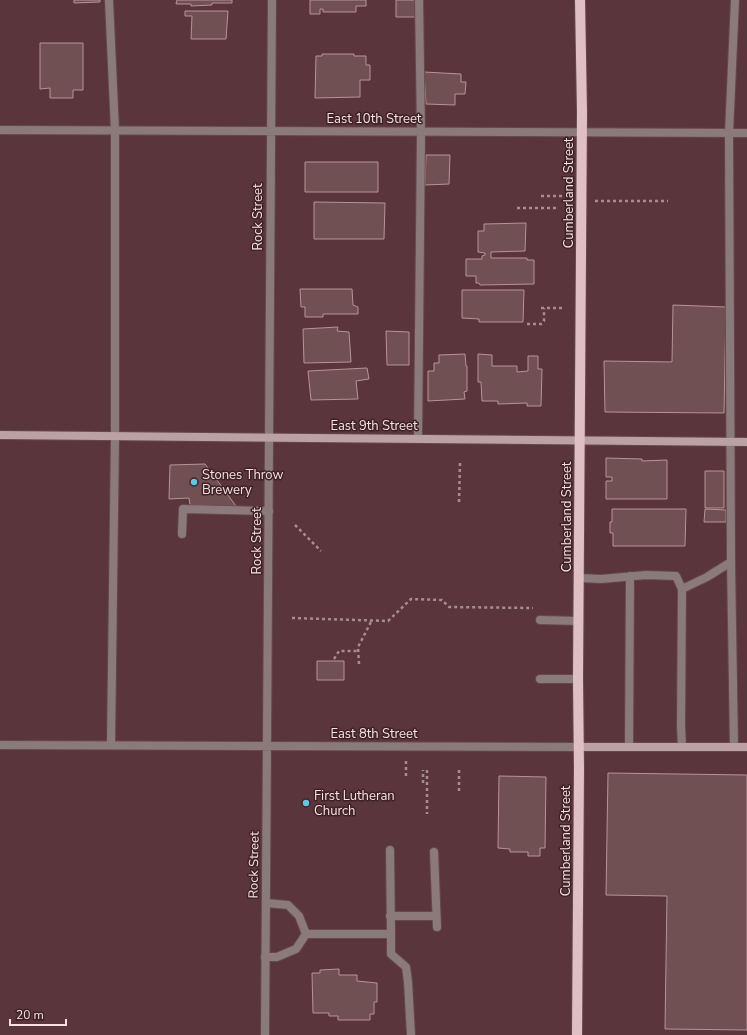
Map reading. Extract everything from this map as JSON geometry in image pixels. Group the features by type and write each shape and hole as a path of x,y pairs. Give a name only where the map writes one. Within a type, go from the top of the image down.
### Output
{"main road":[{"name":"Cumberland Street","path":"577,1035 582,132 580,0"},
{"name":"East 9th Street","path":"0,435 747,442"},
{"name":"East 8th Street","path":"579,747 747,747"}],"street":[{"path":"109,0 115,130 111,745"},
{"name":"Rock Street","path":"265,1035 272,0"},
{"path":"418,438 421,132 419,0"},
{"path":"734,747 731,562 729,133 735,0"},
{"name":"East 10th Street","path":"0,130 747,132"},
{"path":"182,534 183,509 269,511"},
{"path":"682,588 707,577 731,562"},
{"path":"580,578 601,579 646,575 676,576 682,588 682,747"},
{"path":"629,747 630,576"},
{"path":"540,620 579,621"},
{"path":"540,679 578,679"},
{"name":"East 8th Street","path":"0,745 579,747"},
{"path":"390,850 391,954 406,967 410,1035"},
{"path":"434,852 437,927"},
{"path":"266,903 288,905 299,916 306,934"},
{"path":"390,916 436,916"},
{"path":"306,934 391,934"},
{"path":"265,957 277,957 296,949 306,934"}],"path":[{"path":"541,196 564,196"},
{"path":"594,200 668,201"},
{"path":"517,208 559,208"},
{"path":"527,324 541,324 544,321 542,308 563,308"},
{"path":"459,502 460,463"},
{"path":"295,525 321,551"},
{"path":"292,618 388,621 411,599 442,600 449,607 539,609"},
{"path":"358,664 358,647 372,620"},
{"path":"334,659 339,651 358,651"},
{"path":"423,770 423,783"},
{"path":"427,770 427,814"},
{"path":"459,770 459,793"}],"shaded area":[{"path":"0,0 747,0 747,1035 0,1035"}],"building":[{"path":"74,0 100,0 100,2 74,3"},
{"path":"177,0 232,0 232,3 212,3 212,5 191,6 191,4 176,4"},
{"path":"310,0 366,0 366,6 356,6 356,12 323,12 323,9 320,9 320,14 310,14"},
{"path":"396,0 417,0 416,17 396,17"},
{"path":"185,11 228,11 226,39 191,39 192,16 185,16"},
{"path":"40,43 83,43 83,90 73,90 73,98 50,98 50,88 40,89"},
{"path":"322,54 354,54 354,56 366,56 366,65 370,65 370,80 360,80 360,97 315,98 316,56 322,56"},
{"path":"424,72 461,74 461,82 466,82 465,94 455,94 455,105 426,104"},
{"path":"426,155 450,155 449,184 425,185"},
{"path":"305,162 378,162 378,192 305,192"},
{"path":"314,202 385,203 384,239 314,239"},
{"path":"526,223 525,251 491,252 491,258 527,258 527,260 534,260 534,284 480,285 479,283 476,283 476,276 466,276 466,259 482,259 482,256 485,255 485,253 478,252 478,231 484,231 484,224"},
{"path":"300,289 352,289 353,305 358,307 358,314 323,314 323,317 305,317 305,307 301,307"},
{"path":"462,290 524,290 523,322 479,322 479,319 462,318"},
{"path":"673,305 726,307 724,413 605,412 604,361 672,362"},
{"path":"338,327 337,331 349,332 351,362 304,363 303,329"},
{"path":"386,331 409,332 409,365 387,365"},
{"path":"465,354 467,366 467,391 464,392 465,399 428,401 428,371 434,371 434,363 439,363 439,355"},
{"path":"478,354 492,355 492,366 517,366 517,372 528,371 528,356 538,356 538,369 542,369 541,406 527,406 527,403 498,404 498,401 482,401 481,382 478,382"},
{"path":"367,368 369,379 356,381 358,399 311,400 308,371"},
{"path":"606,458 642,459 642,461 667,460 667,499 606,499 606,481 612,481 612,477 606,477"},
{"name":"Stones Throw Brewery","path":"205,464 236,506 190,505 189,498 169,499 170,465"},
{"path":"705,471 724,471 724,508 705,508"},
{"path":"612,509 686,509 685,546 613,546 613,533 610,533"},
{"path":"705,509 726,510 726,522 704,522"},
{"path":"317,661 344,661 344,680 317,680"},
{"path":"608,773 747,775 747,1030 665,1029 667,896 606,895"},
{"path":"499,776 546,777 545,848 540,848 540,856 528,856 528,852 510,852 510,849 498,848"},
{"path":"339,969 339,975 357,975 357,981 377,983 377,1002 374,1002 374,1014 370,1014 370,1020 338,1020 338,1016 329,1016 329,1013 313,1013 312,973 320,973 320,970"}],"place":[{"name":"Stones Throw Brewery","path":"194,482"},
{"name":"First Lutheran Church","path":"306,803"}]}
